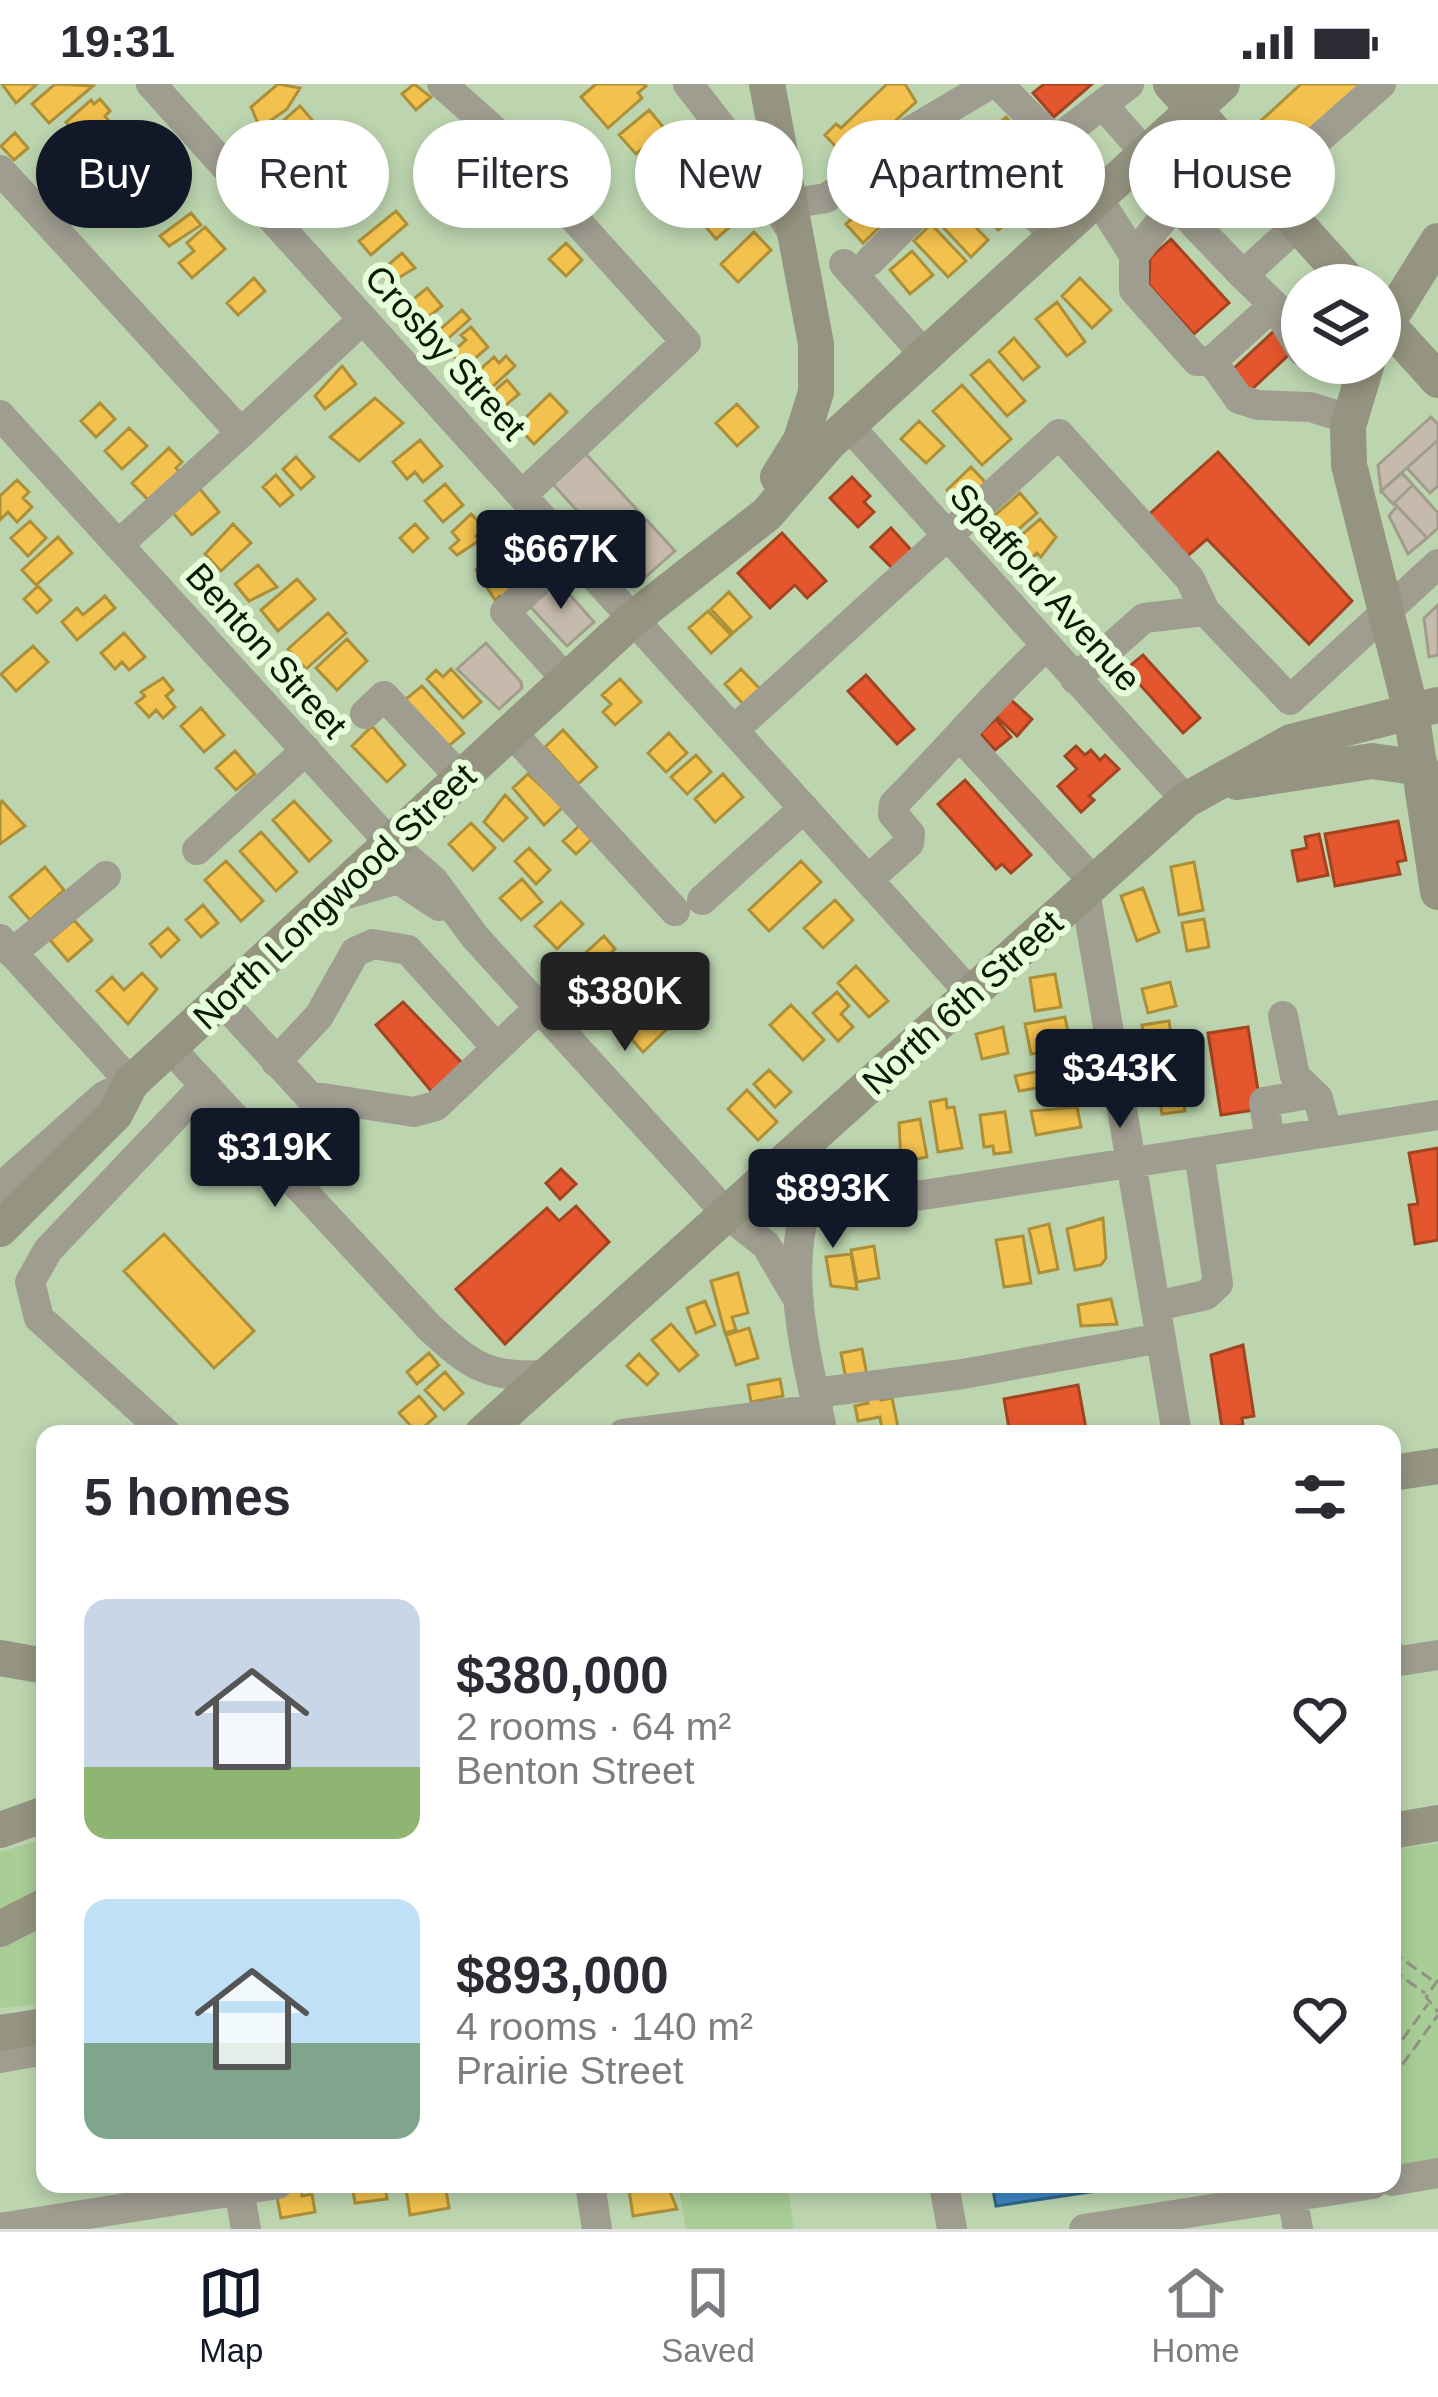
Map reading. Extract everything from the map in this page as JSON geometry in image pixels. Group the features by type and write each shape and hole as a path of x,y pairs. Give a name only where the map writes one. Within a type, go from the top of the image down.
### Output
{"main road":[{"name":"North Longwood Street","path":"767,84 774,120"},
{"name":"North Longwood Street","path":"1182,96 1222,84"},
{"path":"1182,96 1204,120"},
{"name":"North Longwood Street","path":"1105,189 1129,167"},
{"name":"North Longwood Street","path":"130,1083 648,607 721,538 785,467 816,392 816,344 794,228"},
{"name":"North Longwood Street","path":"648,607 767,514 849,426 1063,228"},
{"path":"1313,228 1338,264"},
{"path":"1401,296 1438,242"},
{"path":"1401,343 1438,380"},
{"path":"1360,384 1349,418 1349,465 1388,609 1425,708 1438,892"},
{"name":"North 6th Street","path":"492,1425 1195,794 1291,742 1425,708"},
{"path":"1195,794 1349,763 1393,761 1429,766"},
{"path":"0,1229 115,1114 130,1083"},
{"path":"1401,1472 1438,1466"},
{"path":"0,1658 36,1664"},
{"path":"0,1830 36,1817"},
{"path":"1401,1829 1438,1823"},
{"path":"0,1930 36,1911"},
{"path":"0,2013 36,2009"},
{"path":"0,2033 36,2027"}],"street":[{"name":"Crosby Street","path":"151,84 572,550 648,607 734,730 971,994"},
{"path":"442,84 497,133 686,342 522,495"},
{"path":"691,84 718,120"},
{"path":"931,120 994,84 1046,132 1060,137 1129,84"},
{"path":"1335,124 1381,84"},
{"path":"1104,106 1129,135"},
{"path":"924,354 857,262 975,155 1054,236"},
{"path":"0,170 241,433"},
{"path":"1135,255 1175,204 1281,318"},
{"path":"1105,210 1135,255 1134,290 1197,361 1212,361 1274,305"},
{"path":"1243,275 1304,228"},
{"path":"118,545 363,319"},
{"path":"1212,361 1239,399 1349,418"},
{"path":"1291,406 1296,384"},
{"name":"Benton Street","path":"0,415 390,844 433,880 475,937 727,1214 766,1245 799,1301"},
{"name":"Spafford Avenue","path":"849,426 1076,679 1195,794"},
{"path":"734,730 1059,434 1190,579 1205,610 1289,700 1436,570"},
{"path":"567,680 505,612 572,550"},
{"path":"1076,679 1144,618 1205,610"},
{"path":"868,880 909,843 910,834 892,814 894,804 961,737 970,718 1046,646"},
{"path":"365,714 384,696 461,778"},
{"path":"511,732 689,906 804,808"},
{"path":"961,737 1089,886 1176,1425"},
{"path":"197,850 306,751"},
{"path":"1260,796 1429,766"},
{"path":"106,876 6,946 130,1083"},
{"name":"Benton Street","path":"326,901 398,879 427,895 475,937"},
{"path":"276,1062 319,1016 355,952 373,944 408,950 495,1046"},
{"path":"221,1000 310,1096 414,1112 436,1106 539,1008"},
{"path":"1283,1016 1295,1076 1313,1093 1327,1132"},
{"path":"170,1048 429,1327 470,1364 492,1373 548,1375"},
{"name":"North Longwood Street","path":"0,1188 104,1096 130,1083"},
{"path":"157,1425 39,1318 30,1282 48,1250 205,1085"},
{"path":"1270,1141 1264,1102 1313,1093"},
{"path":"800,1150 814,1188 832,1204 852,1206 1438,1115"},
{"path":"1156,1306 1206,1295 1218,1284 1199,1152"},
{"path":"814,1188 800,1231 799,1301 819,1412"},
{"path":"703,1425 819,1412 963,1374 1161,1338"},
{"path":"1401,1660 1438,1655"},
{"path":"0,2058 36,2052"},
{"path":"1401,2179 1438,2173"},
{"path":"0,2228 203,2193"},
{"path":"239,2193 246,2229"},
{"path":"591,2193 597,2229"},
{"path":"946,2193 952,2229"},
{"path":"1084,2229 1275,2193"},
{"path":"1292,2193 1298,2229"}],"path":[{"path":"1401,1958 1436,1981 1426,1993"},
{"path":"1401,1976 1426,1993 1428,2004 1438,2014 1401,2066"},
{"path":"1401,2042 1428,2004"}],"green space":[{"path":"36,1841 36,1902 0,1923 0,1852"},
{"path":"1438,1843 1438,2160 1401,2166 1401,1849"},
{"path":"36,1925 36,2005 0,2008 0,1945"},
{"path":"680,2193 788,2193 794,2229 686,2229"}],"building: Homes":[{"path":"2,84 37,84 16,103"},
{"path":"55,84 93,86 53,120 46,120 32,104"},
{"path":"278,84 300,88 287,109 271,120 257,120 251,107"},
{"path":"414,84 431,97 416,110 402,94"},
{"path":"596,84 646,86 638,93 642,98 611,125 611,120 601,120 581,97"},
{"path":"887,84 905,84 916,102 896,120 849,120"},
{"path":"1301,84 1366,84 1326,120 1262,120"},
{"path":"100,99 110,111 105,116 108,120 68,120 91,100 94,104"},
{"path":"300,106 312,120 284,120"},
{"path":"649,110 657,120 637,120"},
{"path":"635,122 635,153 619,135"},
{"path":"15,133 28,148 14,160 1,146"},
{"path":"396,211 407,224 371,255 359,241 375,228 389,228 389,217"},
{"path":"192,214 201,225 169,246 160,236 171,228 192,228"},
{"path":"205,227 225,249 192,278 179,263 194,251 187,243"},
{"path":"707,228 728,228 716,239"},
{"path":"850,228 879,228 863,243"},
{"path":"927,228 935,228 966,261 948,277 914,241"},
{"path":"944,228 976,228 988,240 971,257"},
{"path":"754,232 771,250 738,282 721,264"},
{"path":"566,243 582,260 566,276 549,259"},
{"path":"912,251 933,275 910,294 890,270"},
{"path":"402,253 415,268 388,284 381,271"},
{"path":"254,278 265,291 238,315 227,303"},
{"path":"1080,278 1111,310 1092,328 1062,296"},
{"path":"427,288 442,306 420,324 405,306"},
{"path":"1057,302 1085,342 1067,356 1036,319"},
{"path":"462,310 470,319 443,343 435,334"},
{"path":"471,327 488,347 464,368 451,353 466,340 461,335"},
{"path":"1014,338 1039,367 1023,380 999,352"},
{"path":"506,356 515,366 490,389 475,374 494,357 499,363"},
{"path":"989,360 1025,401 1007,416 971,375"},
{"path":"342,366 356,384 325,409 315,396"},
{"path":"507,380 519,394 499,411 487,397"},
{"path":"962,385 1011,439 982,465 933,411"},
{"path":"550,394 567,412 534,444 517,426"},
{"path":"375,398 403,423 359,461 330,437"},
{"path":"100,403 115,419 96,437 81,421"},
{"path":"737,404 758,427 737,446 716,423"},
{"path":"919,421 944,446 926,463 901,439"},
{"path":"129,428 147,446 122,469 105,451"},
{"path":"420,440 442,466 423,482 415,472 407,479 393,462"},
{"path":"169,448 182,462 176,468 181,474 150,502 132,483"},
{"path":"296,457 314,477 301,489 283,469"},
{"path":"971,467 986,483 962,506 947,490"},
{"path":"276,475 293,495 280,506 263,487"},
{"path":"17,480 29,492 23,498 32,507 17,522 8,512 0,520 0,496"},
{"path":"445,484 463,505 443,522 425,501"},
{"path":"200,489 219,512 192,535 173,513"},
{"path":"1020,493 1037,513 1002,544 985,524"},
{"path":"471,514 485,528 476,536 480,540 457,555 450,548 459,540 452,532"},
{"path":"1040,519 1056,537 1041,557 1037,553 1022,566 1007,548"},
{"path":"30,521 46,538 28,556 11,538"},
{"path":"233,524 251,543 221,571 205,554"},
{"path":"415,524 428,538 413,552 400,538"},
{"path":"58,537 72,553 36,585 22,570"},
{"path":"518,539 540,565 505,601 500,596 495,600 476,570"},
{"path":"258,565 277,587 249,601 235,584"},
{"path":"297,579 315,599 278,631 261,610"},
{"path":"38,586 51,600 37,613 24,599"},
{"path":"729,592 751,617 733,633 711,609"},
{"path":"105,596 115,608 77,640 62,622 77,608 83,615"},
{"path":"708,611 731,635 711,653 689,628"},
{"path":"328,613 346,633 306,669 288,649"},
{"path":"124,633 145,657 129,670 122,662 115,669 101,653"},
{"path":"347,639 367,661 337,690 316,668"},
{"path":"33,646 48,662 16,691 1,674"},
{"path":"451,669 481,702 463,718 427,679 436,670 443,677"},
{"path":"741,669 760,689 744,705 725,684"},
{"path":"163,678 173,690 166,696 175,707 163,718 156,710 149,717 136,703 145,696 141,692"},
{"path":"620,679 641,702 615,725 603,712 611,704 602,695"},
{"path":"422,686 464,733 443,751 401,703"},
{"path":"201,708 224,735 204,752 181,726"},
{"path":"372,726 405,765 387,782 352,746"},
{"path":"563,730 597,767 578,784 545,747"},
{"path":"669,733 687,753 666,772 648,753"},
{"path":"235,751 255,774 236,790 216,768"},
{"path":"696,755 711,772 687,794 671,777"},
{"path":"528,774 563,807 544,825 513,788"},
{"path":"723,774 743,797 715,822 695,799"},
{"path":"505,795 527,818 503,841 484,822"},
{"path":"294,801 331,841 309,861 273,820"},
{"path":"0,803 25,826 0,844"},
{"path":"471,823 495,848 473,870 449,844"},
{"path":"580,825 593,838 576,854 563,841"},
{"path":"261,832 297,872 276,891 240,851"},
{"path":"529,848 550,870 536,884 515,861"},
{"path":"226,861 263,901 241,921 205,880"},
{"path":"801,861 821,882 769,931 749,910"},
{"path":"1194,862 1203,910 1179,915 1171,867"},
{"path":"45,867 64,890 30,920 10,897"},
{"path":"522,879 542,902 521,920 500,898"},
{"path":"1143,888 1159,932 1137,941 1121,896"},
{"path":"835,900 853,920 823,948 804,928"},
{"path":"561,902 583,924 557,949 535,926"},
{"path":"203,905 218,923 201,937 186,920"},
{"path":"1204,919 1209,947 1187,951 1182,923"},
{"path":"74,920 92,940 68,961 50,940"},
{"path":"168,928 179,940 161,957 150,944"},
{"path":"604,936 615,949 601,962 606,969 586,987 569,968"},
{"path":"652,954 668,971 614,1019 596,999"},
{"path":"856,966 888,1001 869,1017 838,983"},
{"path":"142,973 157,989 128,1024 97,991 112,977 124,990"},
{"path":"1055,974 1061,1007 1035,1011 1030,978"},
{"path":"1170,982 1176,1006 1148,1013 1142,989"},
{"path":"837,992 849,1006 841,1014 853,1027 838,1041 813,1013"},
{"path":"643,1001 668,1028 643,1052 618,1024"},
{"path":"791,1005 824,1040 803,1060 770,1025"},
{"path":"1065,1017 1071,1047 1031,1054 1025,1024"},
{"path":"1169,1021 1174,1057 1163,1059 1161,1051 1146,1053 1142,1025"},
{"path":"1003,1027 1008,1053 982,1059 976,1034"},
{"path":"1071,1065 1076,1089 1039,1096 1037,1088 1019,1091 1015,1076"},
{"path":"1178,1066 1185,1111 1162,1114 1155,1070"},
{"path":"769,1070 791,1092 775,1107 754,1084"},
{"path":"747,1090 777,1122 758,1140 728,1109"},
{"path":"946,1099 947,1108 954,1107 962,1148 938,1152 930,1102"},
{"path":"1077,1107 1081,1127 1036,1135 1031,1111"},
{"path":"1005,1112 1011,1152 994,1154 993,1146 984,1147 980,1115"},
{"path":"920,1119 927,1157 901,1162 899,1123"},
{"path":"1103,1218 1106,1258 1101,1265 1075,1270 1067,1229"},
{"path":"1049,1224 1058,1269 1039,1273 1029,1229"},
{"path":"164,1234 254,1331 214,1368 124,1271"},
{"path":"1023,1236 1031,1283 1004,1287 996,1240"},
{"path":"874,1246 879,1278 857,1282 851,1250"},
{"path":"851,1254 857,1289 831,1286 826,1257"},
{"path":"738,1273 748,1313 732,1317 736,1330 725,1333 711,1281"},
{"path":"1111,1299 1117,1324 1081,1326 1078,1305"},
{"path":"705,1301 715,1325 696,1333 687,1308"},
{"path":"671,1324 698,1355 679,1371 652,1340"},
{"path":"749,1328 758,1358 736,1365 726,1335"},
{"path":"862,1349 867,1375 846,1379 841,1353"},
{"path":"429,1353 439,1365 417,1384 407,1372"},
{"path":"639,1354 658,1374 647,1385 627,1366"},
{"path":"445,1372 463,1393 444,1410 425,1390"},
{"path":"780,1379 783,1396 751,1402 748,1385"},
{"path":"880,1392 881,1400 892,1398 898,1425 881,1425 880,1417 858,1421 855,1406 868,1403 866,1394"},
{"path":"419,1396 436,1416 426,1425 410,1425 399,1413"},
{"path":"276,2193 312,2194 315,2212 281,2218"},
{"path":"353,2193 386,2193 387,2199 355,2203"},
{"path":"407,2193 446,2193 449,2208 410,2215"},
{"path":"629,2193 671,2193 677,2209 633,2216"}],"building: Shops":[{"path":"1044,84 1092,84 1054,117 1033,93"},
{"path":"1171,239 1229,303 1194,334 1149,285 1150,258"},
{"path":"1276,329 1281,334 1281,362 1249,392 1230,372"},
{"path":"1218,452 1352,601 1309,644 1207,539 1183,560 1145,518"},
{"path":"852,477 870,496 864,502 874,512 858,527 830,498"},
{"path":"891,528 912,551 893,569 871,547"},
{"path":"782,533 826,581 807,598 795,585 770,608 738,573"},
{"path":"1143,655 1200,718 1183,733 1126,669"},
{"path":"866,675 914,729 897,744 848,691"},
{"path":"1009,698 1032,719 1017,736 994,714"},
{"path":"996,719 1011,737 995,750 980,733"},
{"path":"1076,746 1085,755 1091,750 1100,760 1105,755 1119,769 1089,796 1094,800 1081,812 1058,786 1077,769 1065,756"},
{"path":"965,780 1031,855 1011,873 1002,864 996,869 938,804"},
{"path":"1398,821 1406,860 1397,862 1400,874 1335,886 1325,834"},
{"path":"1319,834 1328,875 1298,881 1292,851 1307,848 1305,837"},
{"path":"403,1002 463,1064 432,1092 376,1025"},
{"path":"1248,1027 1261,1109 1221,1115 1208,1033"},
{"path":"1438,1148 1438,1240 1415,1244 1409,1205 1418,1204 1409,1153"},
{"path":"561,1169 576,1184 560,1199 546,1183"},
{"path":"576,1206 609,1242 505,1344 456,1289 547,1208 559,1221"},
{"path":"1243,1345 1254,1416 1242,1418 1243,1425 1222,1425 1211,1355"},
{"path":"1078,1385 1085,1425 1008,1425 1004,1399"}],"building: Schools":[{"path":"994,2193 1083,2193 996,2206"}],"building: Other":[{"path":"1431,417 1438,424 1438,440 1381,491 1378,465"},
{"path":"1438,440 1438,486 1430,493 1407,468"},
{"path":"585,453 675,551 641,581 552,483"},
{"path":"1402,473 1413,485 1393,504 1381,491"},
{"path":"1413,485 1438,513 1438,528 1427,538 1394,503"},
{"path":"1397,506 1427,538 1408,554 1389,516"},
{"path":"555,578 594,622 567,646 527,603"},
{"path":"1438,605 1438,655 1429,657 1424,618"},
{"path":"486,643 521,682 522,688 499,709 457,669"}]}
